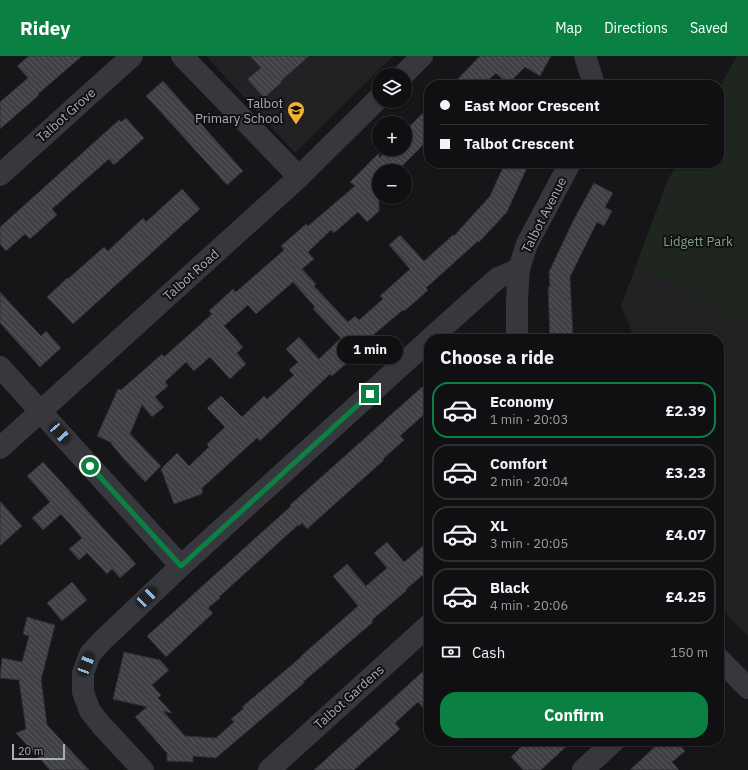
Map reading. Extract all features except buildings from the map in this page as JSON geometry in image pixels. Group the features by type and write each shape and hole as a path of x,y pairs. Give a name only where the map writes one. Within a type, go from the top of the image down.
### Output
{"street":[{"name":"Talbot Grove","path":"0,175 132,56"},
{"path":"182,56 299,177"},
{"path":"409,68 422,56"},
{"path":"585,56 593,80"},
{"name":"Talbot Road","path":"0,448 299,177 372,105"},
{"name":"Talbot Avenue","path":"517,334 519,269 527,244 567,168"},
{"path":"437,334 498,278 519,269"},
{"path":"143,770 90,711 83,692 83,673 90,654 181,566 424,345"},
{"path":"0,367 181,566"},
{"name":"Talbot Gardens","path":"269,770 424,630"},
{"path":"724,662 744,676"},
{"path":"583,770 609,746"}],"shaded area":[{"name":"Talbot Primary School","path":"207,56 393,56 381,68 372,68 372,77 295,153"},
{"path":"737,56 748,56 748,636 724,612 724,334 633,334 621,306 667,182 675,168 724,168 724,80"}],"green space":[{"name":"Lidgett Park","path":"737,56 748,56 748,321 746,326 637,264 667,182 675,168 724,168 724,80"}],"place":[{"name":"Talbot Primary School","path":"296,125"}],"route":[{"path":"90,466 181,566 370,394"}]}
